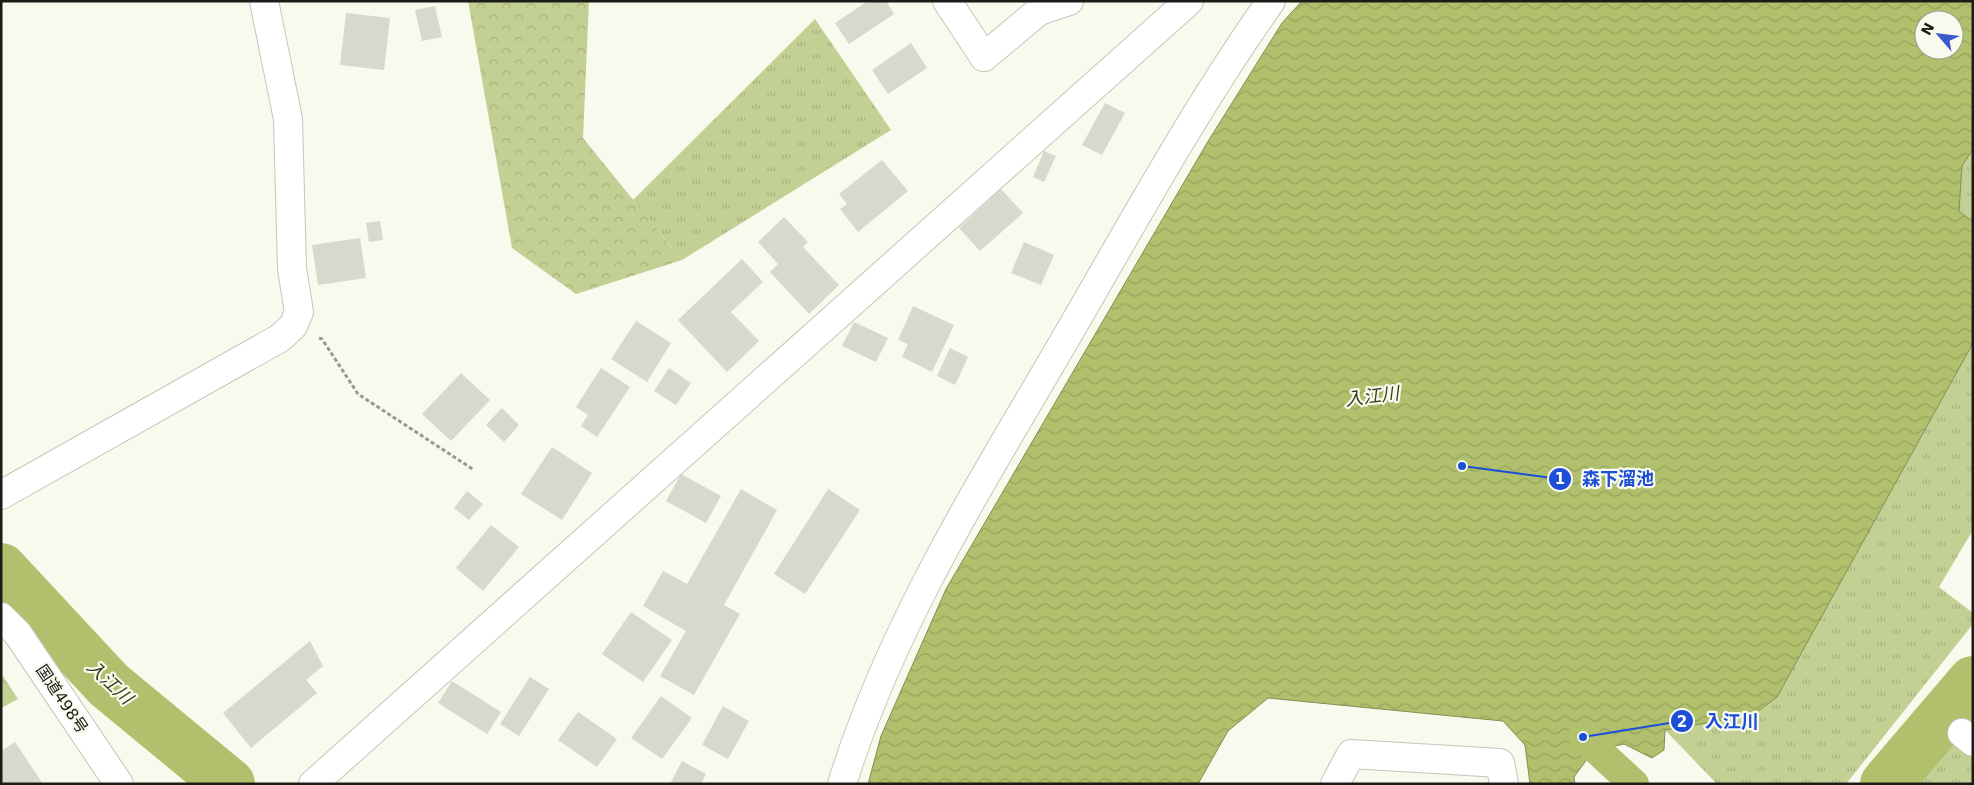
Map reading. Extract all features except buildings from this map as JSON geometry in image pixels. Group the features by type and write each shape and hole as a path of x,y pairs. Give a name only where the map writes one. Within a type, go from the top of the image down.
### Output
{"main road":[{"path":"1,495 280,338 293,326 299,312 292,269 288,119 264,1"},
{"path":"946,1 984,57 1039,12 1069,1"},
{"path":"313,784 1189,1"},
{"path":"842,784 851,754 897,639 949,537 1179,143 1232,57 1271,1"},
{"name":"国道498号","path":"1,617 18,634 119,784"},
{"path":"1335,784 1351,754 1500,763 1504,784"}],"path":[{"path":"293,326 322,339 358,394 474,470"}],"green space":[{"path":"468,1 589,1 583,138 682,260 576,294 512,248"},
{"path":"815,19 891,130 682,260 633,200"},
{"path":"1973,149 1973,222 1959,211 1962,166"},
{"path":"1973,343 1973,530 1939,587 1973,613 1973,624 1846,784 1717,784 1665,730 1753,715 1777,697"},
{"path":"1,673 18,699 1,708"},
{"path":"1955,740 1973,755 1973,784 1910,784"}],"water":[{"path":"1302,1 1973,1 1973,149 1962,166 1959,211 1973,222 1973,343 1777,697 1753,715 1665,730 1664,750 1652,758 1624,744 1593,751 1574,777 1575,784 1530,784 1525,745 1503,721 1268,698 1228,731 1198,784 868,784 881,736 946,589 1207,143 1282,23"}],"waterway":[{"name":"入江川","path":"1,569 109,685 229,784"},
{"name":"入江川","path":"1886,784 1973,682"},
{"name":"入江川","path":"1583,737 1634,784"}],"place":[{"name":"森下溜池","path":"1462,466"},
{"name":"入江川","path":"1583,737"}]}
